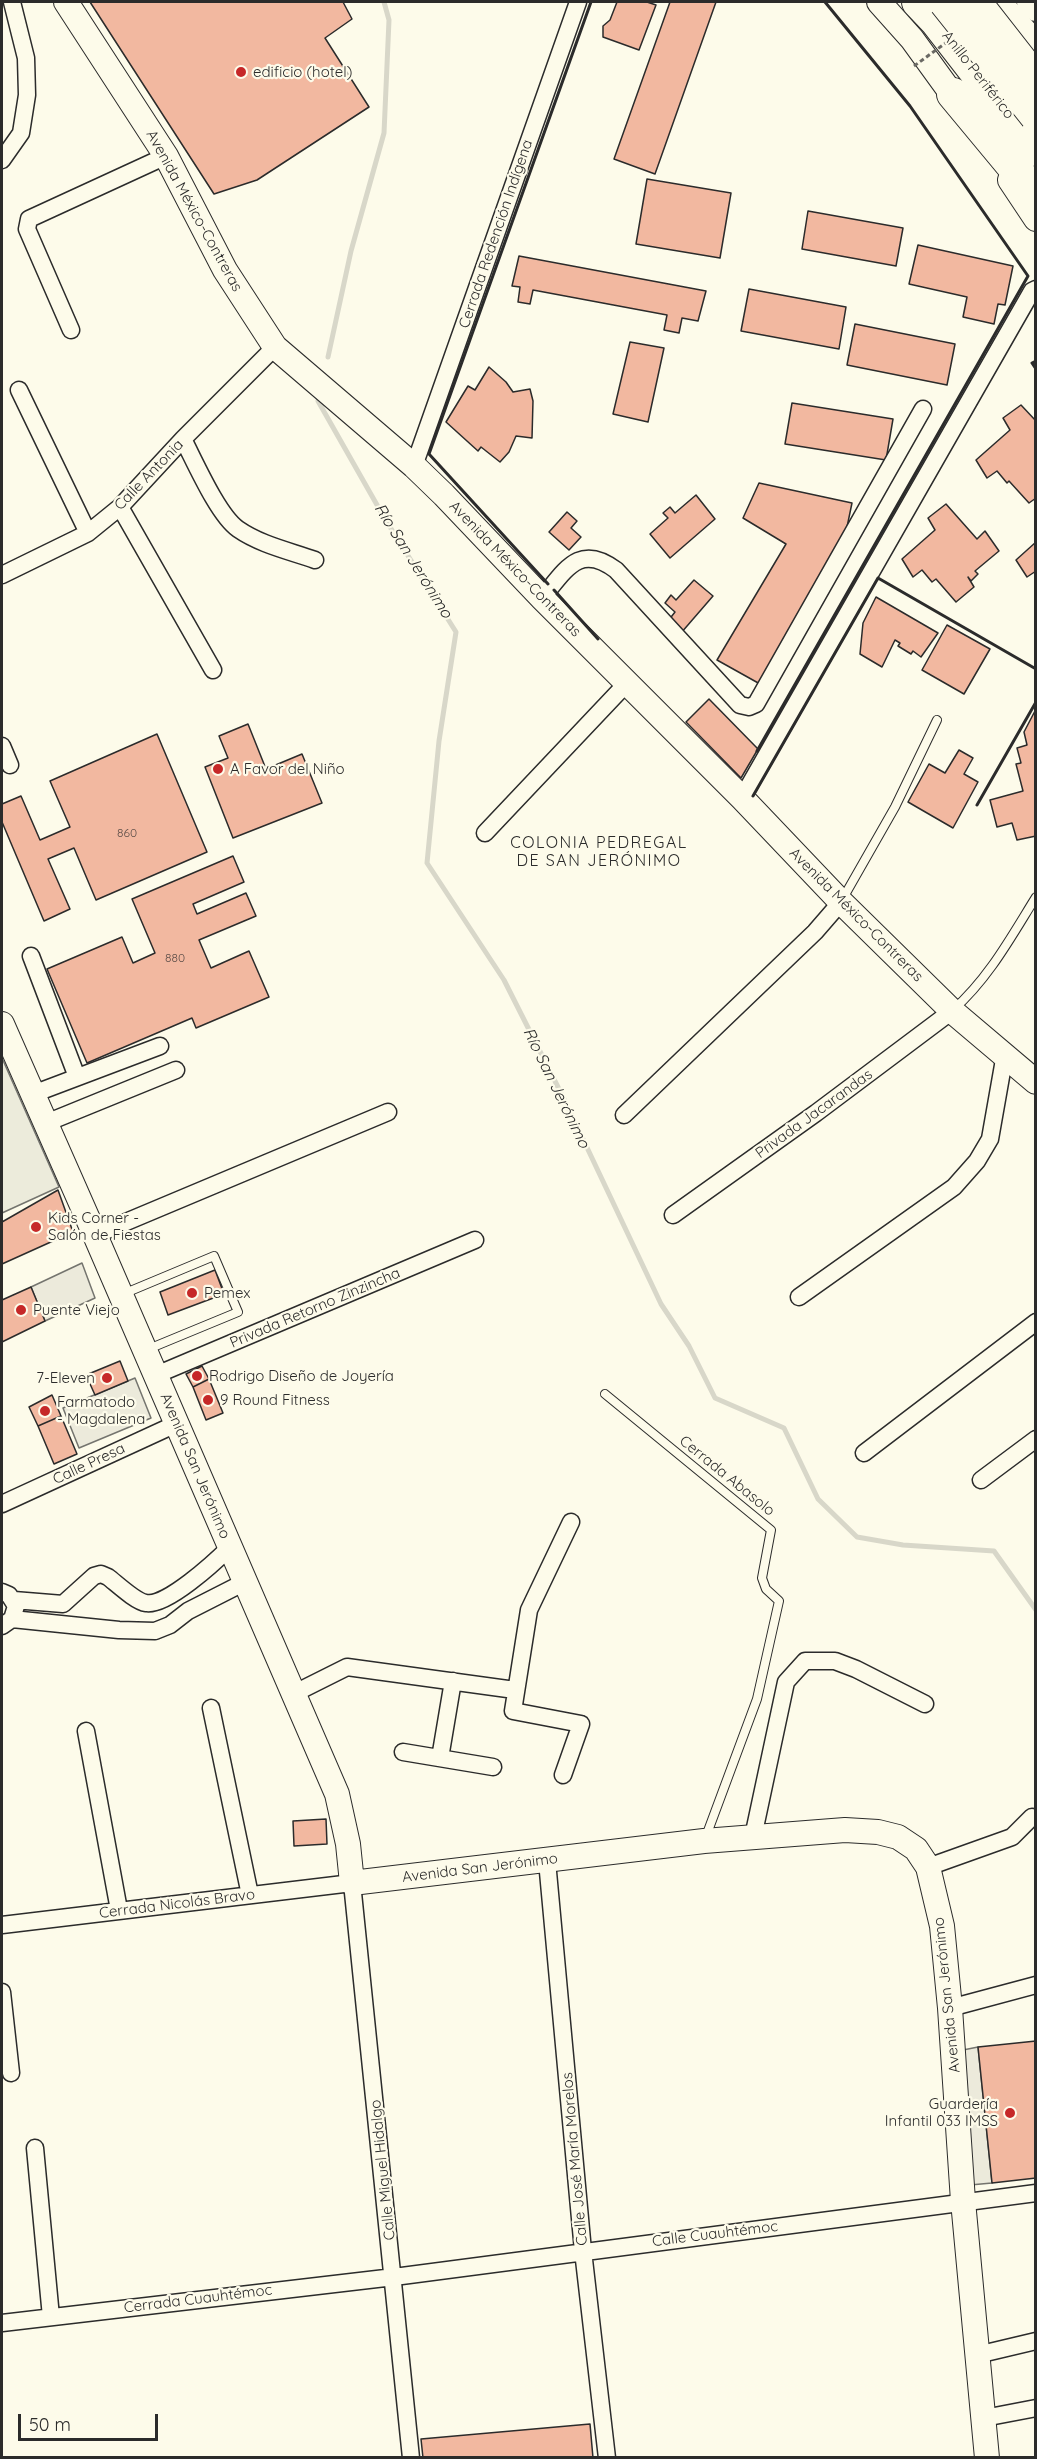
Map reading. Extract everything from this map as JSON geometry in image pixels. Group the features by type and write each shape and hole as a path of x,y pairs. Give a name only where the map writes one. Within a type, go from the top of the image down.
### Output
{"highway":[{"name":"Anillo Periférico","path":"918,2 936,21 1035,150"},
{"path":"945,2 1035,116"},
{"path":"975,2 1035,80"},
{"path":"994,2 1035,50"},
{"path":"987,87 1032,180"},
{"path":"953,94 1032,180"}],"main road":[{"name":"Avenida México-Contreras","path":"66,2 166,156 225,270 275,347 414,466 626,684 742,798 841,902 952,1011 1035,1082"},
{"path":"879,2 912,39 953,94 1035,219"},
{"path":"1029,2 1035,9"},
{"name":"Avenida San Jerónimo","path":"2,1024 122,1295 337,1794 348,1844 352,1883 704,1841 845,1830 878,1832 898,1837 916,1849 928,1867 942,1926 963,2201 987,2457"}],"street":[{"path":"2,160 21,133 27,95 26,58 12,2"},
{"name":"Cerrada Redención Indígena","path":"414,466 578,2"},
{"path":"71,330 27,229 29,219 166,156"},
{"path":"742,798 1026,301 1035,289"},
{"name":"Calle Antonia","path":"2,575 88,533 120,507 275,347"},
{"path":"19,390 88,533"},
{"path":"542,598 572,563 588,556 603,560 616,570 740,705 748,707 756,704 923,409"},
{"path":"183,440 221,510 236,528 254,539 315,560"},
{"path":"120,507 213,670"},
{"path":"485,833 626,684"},
{"path":"2,746 10,765"},
{"path":"624,1115 815,932 841,902"},
{"path":"31,957 77,1077"},
{"name":"Privada Jacarandas","path":"673,1215 816,1113 952,1011"},
{"path":"33,1094 160,1046"},
{"path":"799,1297 954,1187 977,1161 990,1138 1005,1054"},
{"path":"46,1123 176,1070"},
{"path":"95,1234 388,1112"},
{"name":"Privada Retorno Zinzincha","path":"156,1375 475,1240"},
{"path":"864,1453 1035,1322"},
{"name":"Calle Presa","path":"2,1504 176,1424"},
{"path":"981,1480 1035,1439"},
{"path":"563,1775 581,1724 513,1711 529,1610 571,1522"},
{"path":"8,1596 63,1604 94,1576 101,1574 108,1576 141,1602 152,1604 200,1575 230,1547"},
{"path":"8,1596 16,1606 7,1623 155,1631 170,1625 188,1611 245,1582"},
{"path":"753,1837 786,1682 805,1661 835,1661 856,1669 925,1704"},
{"path":"293,1694 347,1667 515,1690"},
{"path":"440,1758 453,1682"},
{"path":"211,1708 250,1895"},
{"path":"86,1731 119,1910"},
{"path":"404,1752 493,1767"},
{"path":"928,1867 1012,1837 1032,1816"},
{"name":"Calle José María Morelos","path":"547,1861 583,2251 607,2457"},
{"name":"Cerrada Nicolás Bravo","path":"2,1925 352,1883"},
{"name":"Calle Miguel Hidalgo","path":"352,1883 411,2457"},
{"path":"950,2008 1035,1985"},
{"path":"2,1992 12,2073"},
{"path":"35,2148 51,2317"},
{"name":"Calle Cuauhtémoc","path":"394,2277 1035,2193"},
{"name":"Cerrada Cuauhtémoc","path":"2,2323 394,2277"},
{"path":"977,2355 1035,2341"},
{"path":"984,2418 1035,2408"}],"lane":[{"path":"841,902 895,807 937,720"},
{"path":"952,1011 972,993 999,957 1035,897"},
{"path":"122,1295 214,1256 238,1312 145,1350"},
{"name":"Cerrada Abasolo","path":"604,1394 771,1530 762,1578 766,1589 779,1601 757,1700 704,1841"}],"shaded area":[{"path":"2,1058 59,1187 2,1213"},
{"path":"82,1263 95,1298 45,1321 31,1287"},
{"path":"135,1378 151,1418 79,1448 63,1408"},
{"path":"978,2047 992,2183 970,2185 958,2051"}],"building":[{"name":"edificio (hotel)","path":"90,2 343,2 352,19 325,38 369,107 257,180 214,194"},
{"path":"617,2 647,2 656,5 639,50 603,37 603,26 610,20"},
{"path":"670,2 716,2 655,174 614,159"},
{"path":"647,179 731,193 720,258 636,244"},
{"path":"808,211 903,228 896,266 802,249"},
{"path":"918,245 1013,266 1005,305 998,304 994,324 963,317 967,297 909,284"},
{"path":"519,256 706,291 698,321 682,318 679,333 664,330 667,315 533,290 530,304 518,302 520,287 512,286"},
{"path":"749,289 846,307 839,349 741,331"},
{"path":"855,324 955,344 947,385 847,365"},
{"path":"630,342 664,348 648,422 613,414"},
{"path":"489,367 506,382 513,392 530,389 533,401 532,438 516,436 509,452 500,462 481,447 478,451 446,422 468,386 475,390"},
{"path":"792,403 893,419 886,460 785,444"},
{"path":"1021,405 1036,421 1036,498 1029,503 997,471 987,478 976,460 1010,430 1003,418"},
{"path":"759,483 852,503 847,527 760,684 717,660 786,544 743,518"},
{"path":"696,495 715,519 670,558 650,534 668,518 663,513 670,507 675,513"},
{"path":"946,504 977,539 985,531 999,551 975,571 978,574 971,581 968,577 974,587 956,602 936,579 932,582 922,570 913,577 902,559 935,530 928,518"},
{"path":"567,512 577,521 571,528 581,537 569,550 549,532"},
{"path":"1036,542 1036,571 1027,577 1016,560"},
{"path":"694,580 713,596 681,633 668,621 675,612 665,603 671,595 676,600"},
{"path":"876,597 938,633 921,657 913,651 911,654 898,646 900,643 895,640 882,667 860,654 863,623"},
{"path":"947,625 990,649 964,694 922,670"},
{"path":"709,699 758,749 741,778 686,722"},
{"path":"1036,709 1036,836 1017,840 1012,823 997,827 990,800 1023,791 1016,764 1021,763 1017,748 1027,745 1024,732"},
{"name":"A Favor del Niño","path":"248,724 266,769 302,754 322,803 233,838 205,767 228,758 219,736"},
{"path":"157,734 207,852 96,900 74,848 48,859 70,909 44,921 2,822 2,804 21,796 40,840 70,827 50,781"},
{"path":"959,750 973,758 964,774 978,782 953,828 908,802 929,764 945,773"},
{"path":"233,856 244,882 193,904 197,914 246,893 256,916 199,940 211,968 249,951 269,997 196,1028 192,1018 87,1063 47,969 122,937 133,963 155,953 132,899"},
{"name":"Kids Corner - Salón de Fiestas","path":"58,1190 73,1232 2,1264 2,1222"},
{"name":"Pemex","path":"215,1270 224,1294 168,1315 160,1292"},
{"name":"Puente Viejo","path":"31,1287 45,1321 2,1342 2,1300"},
{"name":"7-Eleven","path":"120,1361 128,1381 95,1395 86,1375"},
{"name":"Rodrigo Diseño de Joyería","path":"202,1366 209,1379 193,1387 186,1374"},
{"name":"9 Round Fitness","path":"209,1379 223,1413 206,1420 193,1387"},
{"name":"Farmatodo - Magdalena","path":"52,1395 61,1416 38,1426 29,1407"},
{"path":"61,1416 77,1454 54,1464 38,1426"},
{"path":"326,1819 327,1844 294,1846 293,1821"},
{"name":"Guardería Infantil 033 IMSS","path":"1036,2041 1036,2178 992,2183 978,2047"},
{"path":"590,2424 593,2458 423,2458 421,2439"}],"waterway":[{"name":"Río San Jerónimo","path":"328,357 351,251 384,133 389,20 384,2"},
{"name":"Río San Jerónimo","path":"319,395 318,401 385,519 456,632 439,741 427,863 504,980 565,1101 661,1304 689,1346 715,1398 784,1428 818,1499 857,1537 903,1545 994,1551 1036,1610"}],"wall":[{"path":"548,584 429,454 591,2"},
{"path":"757,751 1028,276 910,106 825,2"},
{"path":"1036,361 1032,363 1036,369"},
{"path":"753,796 878,578 1036,669"},
{"path":"554,590 598,639"},
{"path":"977,805 1036,702"}],"place":[{"name":"edificio (hotel)","path":"241,72"},
{"name":"A Favor del Niño","path":"218,769"},
{"name":"Kids Corner - Salón de Fiestas","path":"36,1227"},
{"name":"Pemex","path":"192,1293"},
{"name":"Puente Viejo","path":"21,1310"},
{"name":"Rodrigo Diseño de Joyería","path":"197,1376"},
{"name":"7-Eleven","path":"107,1378"},
{"name":"9 Round Fitness","path":"208,1400"},
{"name":"Farmatodo - Magdalena","path":"45,1411"},
{"name":"Guardería Infantil 033 IMSS","path":"1010,2113"}],"district":[{"name":"COLONIA PEDREGAL DE SAN JERÓNIMO","path":"599,852"}]}
